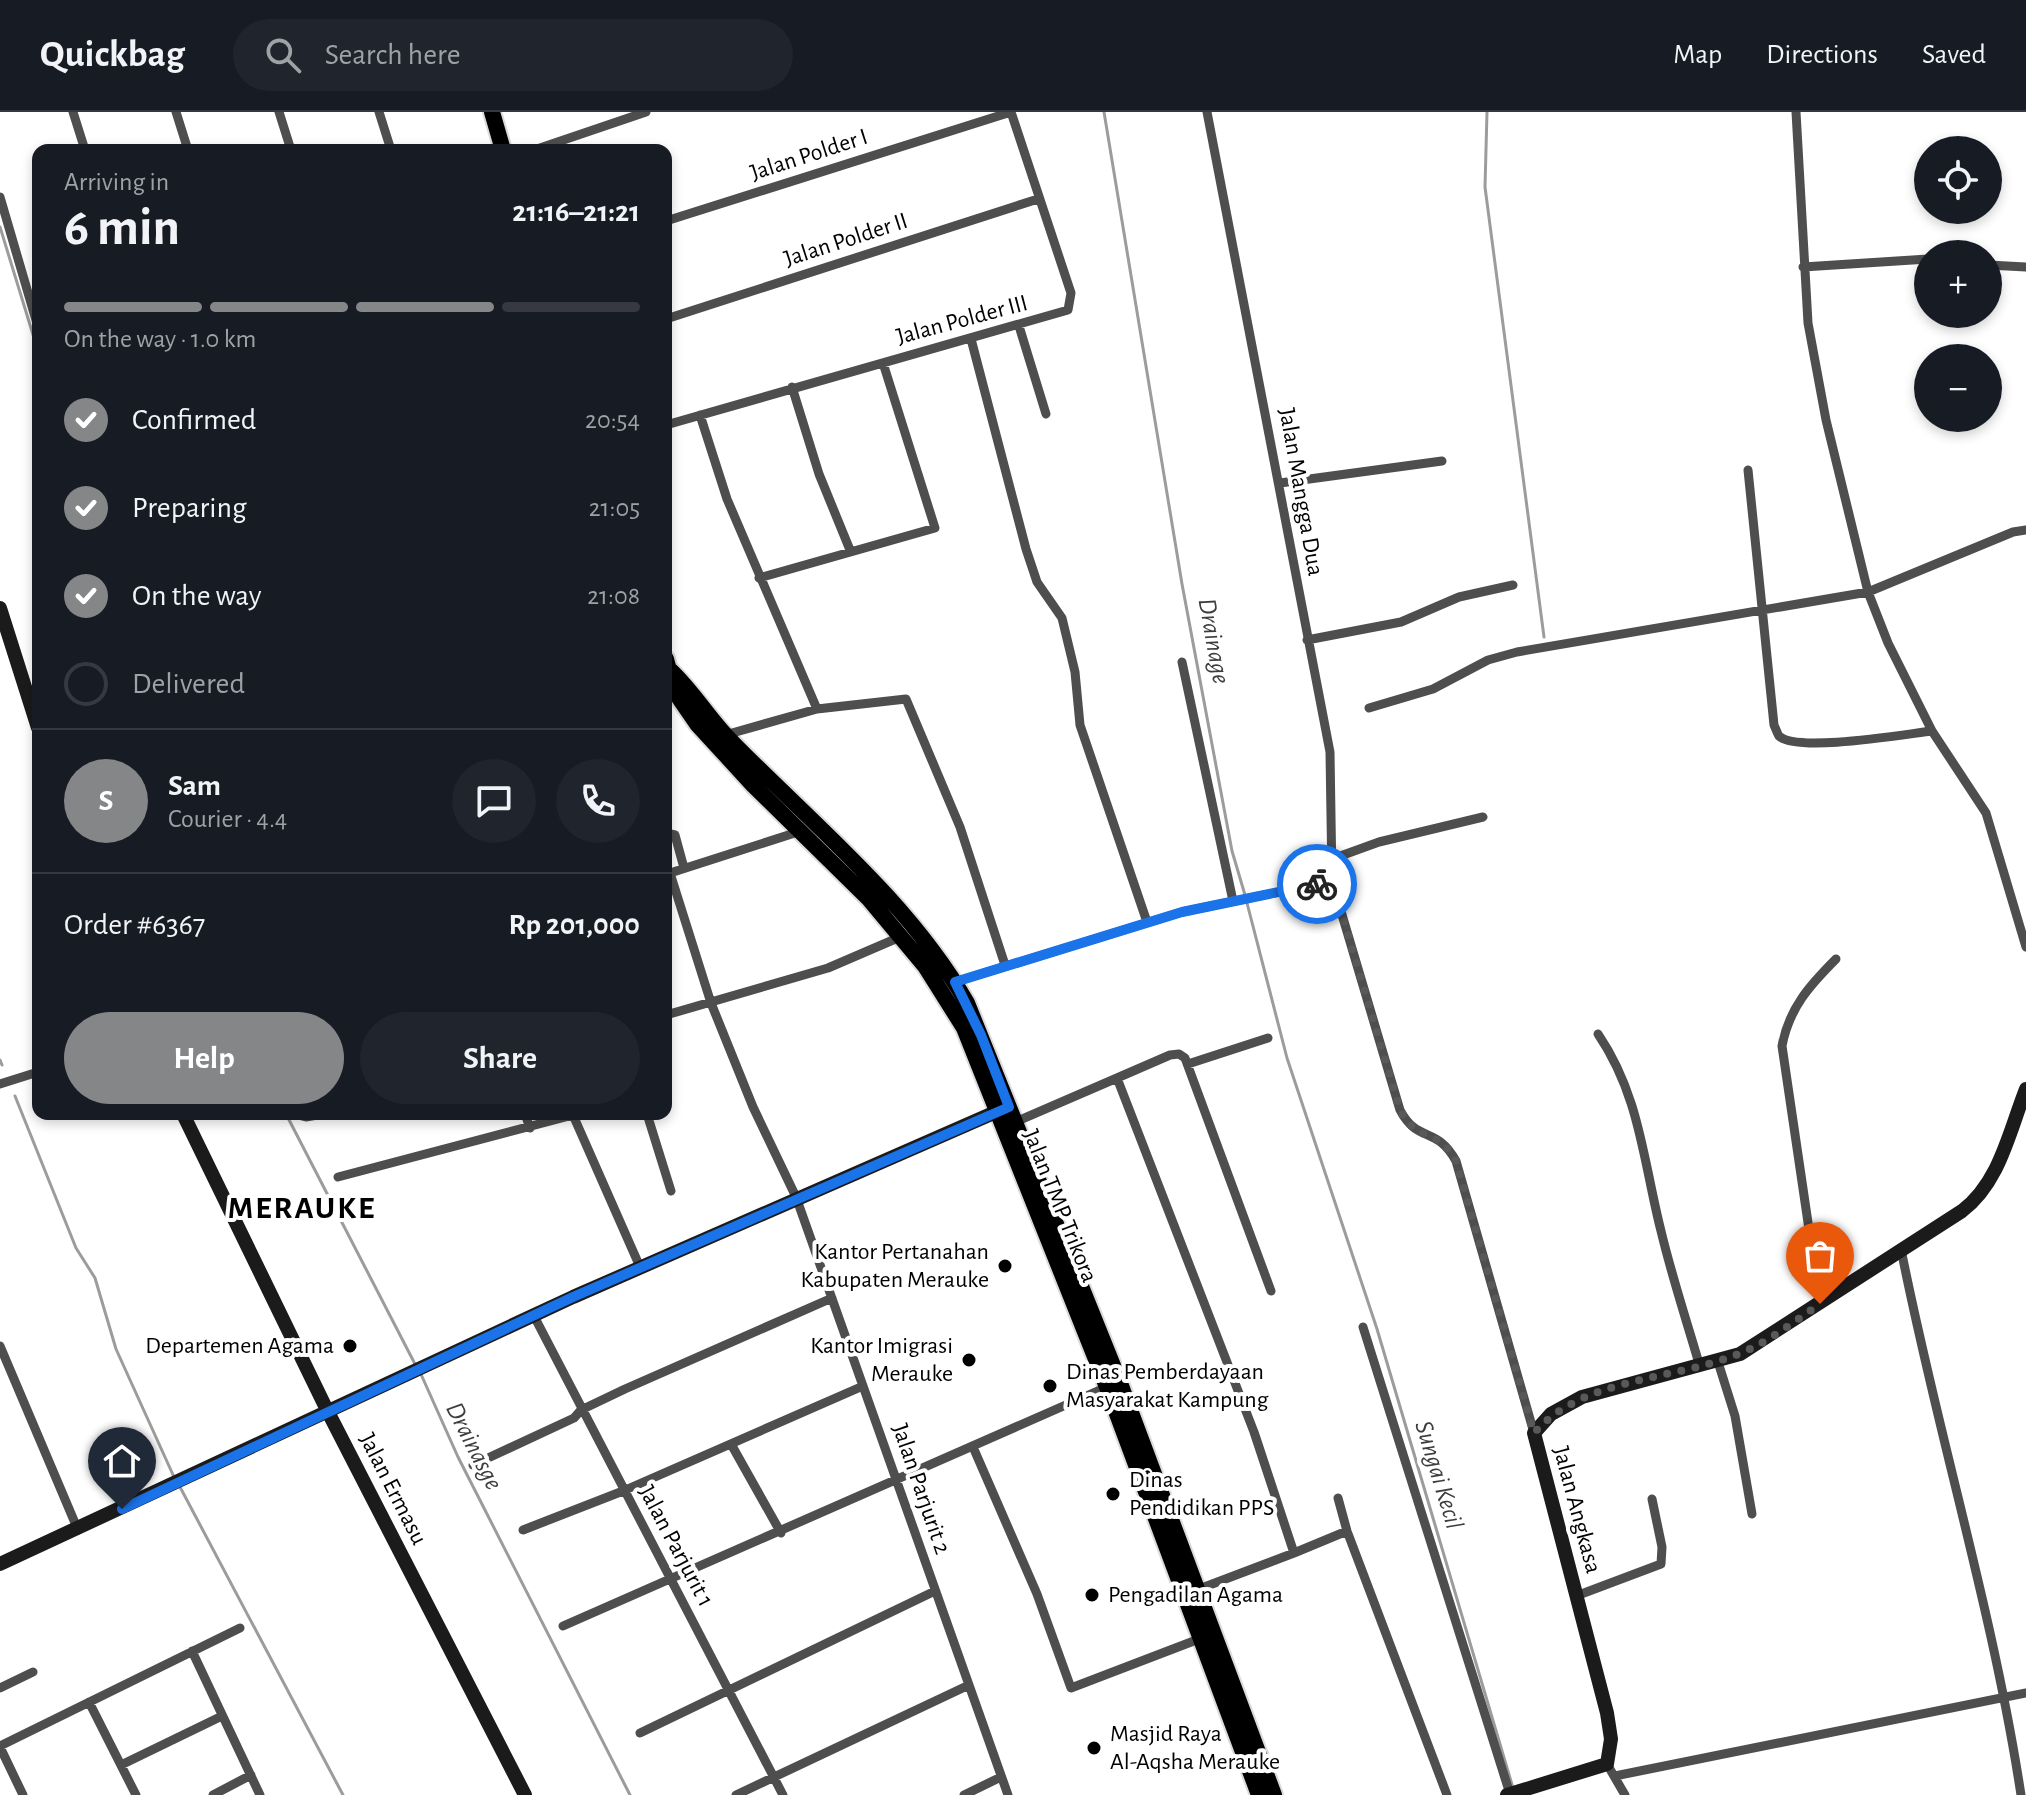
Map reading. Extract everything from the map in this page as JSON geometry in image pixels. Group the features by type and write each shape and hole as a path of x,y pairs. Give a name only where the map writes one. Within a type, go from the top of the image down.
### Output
{"highway":[{"path":"497,114 502,144"},
{"name":"Jalan TMP Trikora","path":"672,671 869,899 943,991 964,1028 1007,1113 1060,1236 1200,1619 1274,1795"},
{"name":"Jalan TMP Trikora","path":"672,682 675,692 697,724 808,829 888,898 955,982 981,1035 1007,1113 1114,1385 1199,1589 1199,1639 1259,1795"}],"street":[{"path":"73,112 83,144"},
{"path":"176,112 186,144"},
{"path":"279,112 289,144"},
{"path":"379,112 389,144"},
{"path":"552,144 646,112"},
{"name":"Jalan Polder III","path":"672,423 1060,314 1072,303 1011,112"},
{"name":"Jalan Polder I","path":"672,219 1011,112"},
{"name":"Jalan Mangga Dua","path":"1207,112 1330,752 1332,881"},
{"path":"1796,112 1808,323 1826,420 1868,592 1893,654 1932,731 1986,813 2026,947"},
{"path":"0,197 32,306"},
{"name":"Jalan Polder II","path":"672,317 1038,199"},
{"path":"1803,267 1914,260"},
{"path":"2002,266 2026,267"},
{"path":"1019,326 1046,414"},
{"path":"971,339 1026,549 1037,582 1062,618 1075,672 1080,725 1147,922"},
{"path":"759,578 935,528 883,363"},
{"path":"792,387 819,474 850,550"},
{"path":"700,415 727,499 817,709"},
{"path":"1280,483 1442,461"},
{"path":"1748,470 1774,725 1779,736 1788,741 1838,743 1932,731"},
{"path":"1369,708 1433,689 1488,660 1517,652 1868,592 2013,532 2026,530"},
{"path":"1307,640 1401,622 1459,597 1513,585"},
{"path":"0,608 32,709"},
{"path":"1182,662 1237,900"},
{"path":"725,735 817,709 897,697 910,704 960,827 1005,965"},
{"path":"1332,859 1379,842 1483,817"},
{"path":"672,872 808,829"},
{"path":"672,834 675,835 684,868"},
{"path":"955,982 1147,922 1332,881"},
{"name":"Jalan Angkasa","path":"1332,881 1400,1110 1414,1130 1442,1139 1456,1161 1534,1433 1576,1596 1609,1727 1611,1770"},
{"name":"Jalan Parjurit 2","path":"672,885 711,1003 753,1107 796,1197 1008,1795"},
{"path":"672,1013 828,968 900,937"},
{"path":"1820,1304 1782,1046 1786,1025 1804,992 1836,959"},
{"path":"1598,1034 1619,1064 1632,1098 1661,1232 1700,1367"},
{"path":"1188,1064 1268,1038"},
{"path":"0,1564 166,1489 327,1410 796,1197 1007,1113 1117,1078 1170,1055 1179,1054 1188,1064 1271,1291"},
{"path":"0,1084 32,1074"},
{"path":"1117,1078 1254,1432 1294,1553"},
{"path":"1534,1433 1551,1414 1582,1397 1718,1362 1758,1344 1962,1211 1986,1188 2026,1089"},
{"name":"Jalan Ermasu","path":"186,1120 327,1410 525,1795"},
{"path":"527,1120 530,1128"},
{"path":"338,1177 557,1120"},
{"path":"576,1120 640,1267"},
{"path":"649,1120 671,1191"},
{"path":"1901,1249 1924,1367 2006,1697 2021,1795"},
{"path":"473,1465 574,1418 581,1410 832,1298"},
{"name":"Jalan Parjurit 1","path":"534,1316 783,1795"},
{"path":"1363,1327 1513,1793 1611,1770 2026,1693"},
{"path":"0,1346 78,1530"},
{"path":"1718,1362 1735,1416 1752,1514"},
{"path":"563,1626 1114,1385"},
{"path":"523,1530 623,1491 863,1386"},
{"path":"731,1444 781,1533"},
{"path":"973,1447 1037,1594 1071,1688 1199,1639"},
{"path":"1338,1498 1347,1531 1447,1795"},
{"path":"1576,1596 1661,1564 1662,1547 1652,1499"},
{"path":"1199,1589 1347,1531"},
{"path":"640,1733 935,1591"},
{"path":"23,1795 0,1746 240,1628"},
{"path":"192,1651 260,1795"},
{"path":"0,1688 33,1672"},
{"path":"736,1795 969,1685"},
{"path":"89,1702 136,1795"},
{"path":"121,1765 222,1716"},
{"path":"1611,1770 1625,1795"},
{"path":"213,1795 251,1775"},
{"path":"964,1795 1001,1777"}],"waterway":[{"name":"Drainage","path":"1104,112 1182,584 1232,851 1245,895"},
{"path":"1487,112 1485,187 1544,637"},
{"name":"Drainasge","path":"0,227 32,331"},
{"name":"Sungai Kecil","path":"1247,903 1287,1058 1377,1329 1513,1788"},
{"path":"0,1060 2,1065"},
{"path":"15,1096 76,1248 95,1278 116,1349 174,1477"},
{"name":"Drainasge","path":"289,1120 416,1366"},
{"name":"Drainasge","path":"420,1372 458,1457 630,1795"},
{"path":"180,1487 343,1795"}],"way so far":[{"path":"1317,884 1332,881 1400,1110 1414,1130 1442,1139 1456,1161 1534,1433 1551,1414 1582,1397 1740,1354 1820,1304"}],"place":[{"name":"Kantor Pertanahan Kabupaten Merauke","path":"1005,1266"},
{"name":"Departemen Agama","path":"350,1346"},
{"name":"Kantor Imigrasi Merauke","path":"969,1360"},
{"name":"Dinas Pemberdayaan Masyarakat Kampung","path":"1050,1386"},
{"name":"Dinas Pendidikan PPS","path":"1113,1494"},
{"name":"Pengadilan Agama","path":"1092,1595"},
{"name":"Masjid Raya Al-Aqsha Merauke","path":"1094,1748"}],"district":[{"name":"MERAUKE","path":"302,1208"}],"route":[{"path":"122,1509 267,1438 573,1297 796,1197 1009,1107 981,1035 955,982 1182,912 1317,884"}]}
